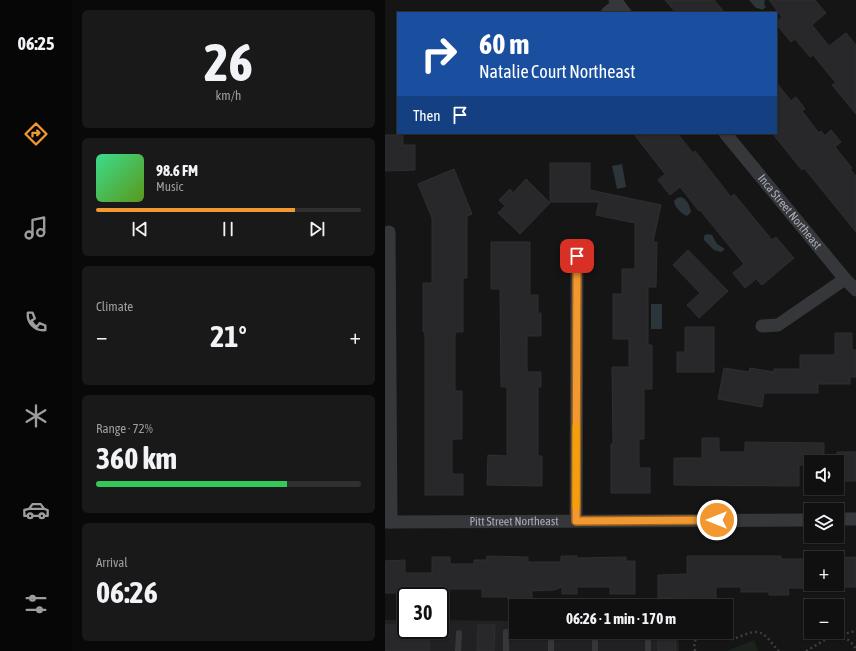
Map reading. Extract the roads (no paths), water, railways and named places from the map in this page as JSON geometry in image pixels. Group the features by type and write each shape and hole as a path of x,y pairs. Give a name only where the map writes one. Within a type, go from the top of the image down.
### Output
{"street":[{"path":"609,12 619,6"},
{"name":"Inca Street Northeast","path":"726,134 845,279 856,290"},
{"path":"388,522 389,232"},
{"path":"576,521 577,256"},
{"path":"761,326 778,325 845,279"},
{"path":"844,519 856,519"},
{"name":"Pitt Street Northeast","path":"388,522 804,520"}],"lane":[{"path":"506,651 506,632 509,632"},
{"path":"459,633 459,651"},
{"path":"551,639 551,651"},
{"path":"595,639 595,651"},
{"path":"648,639 648,651"}]}
